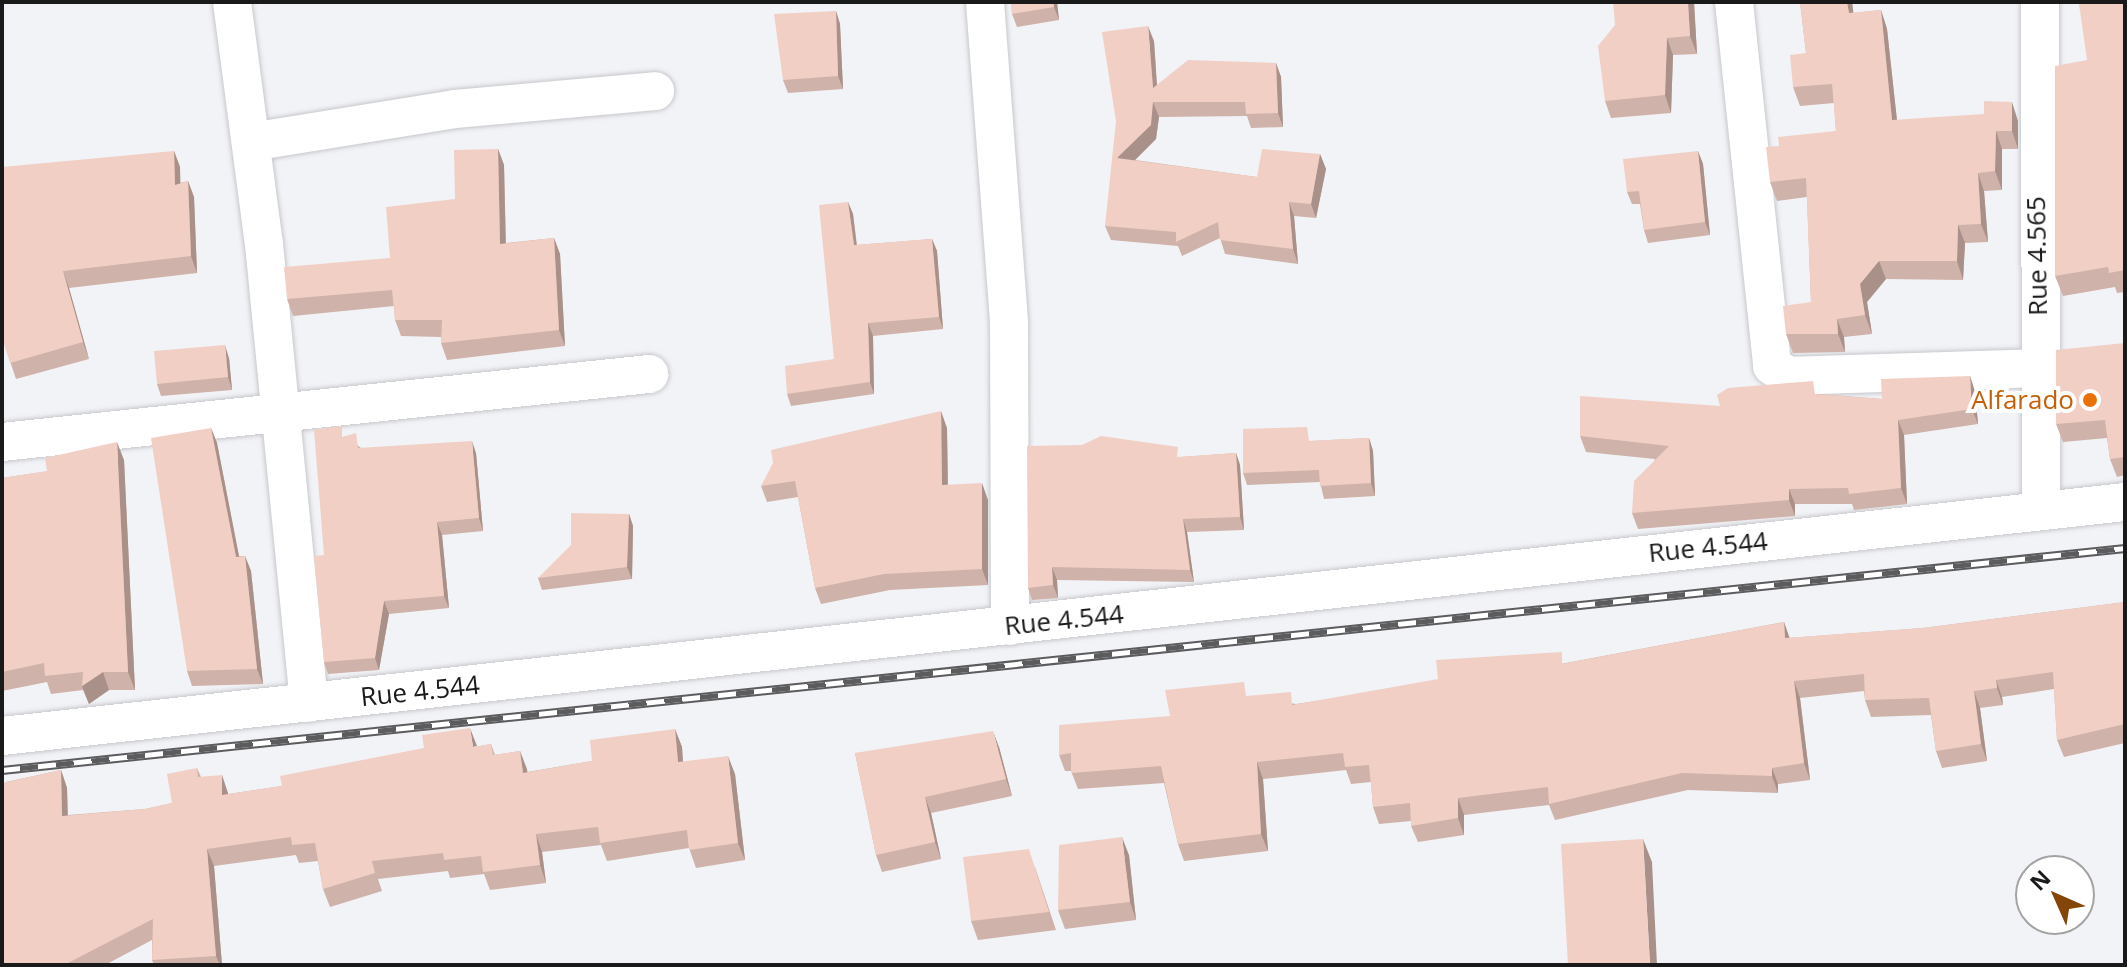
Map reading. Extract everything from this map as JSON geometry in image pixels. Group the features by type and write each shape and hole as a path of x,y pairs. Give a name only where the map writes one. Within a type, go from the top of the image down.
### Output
{"street":[{"path":"232,2 251,142 309,703"},
{"path":"985,2 1009,323 1010,626"},
{"path":"1734,2 1772,366 1789,376 2039,368"},
{"name":"Rue 4.565","path":"2040,2 2041,510"},
{"path":"251,142 455,109 655,91"},
{"path":"2,442 280,417 649,374"},
{"name":"Rue 4.544","path":"2,736 2125,502"}],"building":[{"path":"1011,2 1053,2 1054,7 1012,14"},
{"path":"1613,2 1688,2 1690,36 1667,38 1665,95 1605,101 1598,46 1615,25"},
{"path":"1800,2 1847,2 1849,13 1881,10 1892,120 1984,114 1984,101 2012,102 2012,131 1996,131 1995,171 1978,173 1981,224 1958,225 1957,261 1879,261 1860,284 1865,315 1837,319 1838,334 1786,334 1783,306 1811,302 1806,178 1770,182 1766,147 1779,146 1778,137 1836,131 1832,84 1793,87 1790,55 1806,53"},
{"path":"2125,2 2125,270 2109,273 2108,267 2055,276 2055,66 2087,60 2079,4"},
{"path":"836,11 838,76 783,80 774,14"},
{"path":"1148,26 1153,88 1188,60 1276,63 1278,113 1246,114 1245,102 1153,102 1151,125 1117,158 1257,177 1262,149 1320,154 1311,204 1289,202 1293,249 1220,240 1218,222 1176,242 1176,232 1105,226 1116,121 1102,32"},
{"path":"498,149 500,244 554,238 559,330 441,343 442,320 395,320 392,290 287,299 284,267 390,258 386,207 455,199 454,150"},
{"path":"174,151 175,185 188,181 191,256 63,271 83,342 10,363 2,337 2,167"},
{"path":"1698,151 1705,222 1644,230 1639,191 1627,192 1623,159"},
{"path":"848,202 854,245 932,239 939,317 868,323 870,382 787,394 785,366 834,359 819,205"},
{"name":"Alfarado","path":"2125,343 2125,457 2110,459 2105,420 2056,424 2056,350"},
{"path":"225,345 228,377 157,384 154,351"},
{"path":"1970,376 1972,409 1898,420 1901,488 1849,494 1848,488 1789,489 1789,500 1632,513 1634,481 1669,446 1580,436 1580,396 1720,406 1717,395 1728,388 1813,381 1815,394 1882,399 1881,379"},
{"path":"941,411 942,485 982,483 982,569 884,574 815,588 795,481 761,486 773,463 771,450"},
{"path":"342,426 342,437 356,433 358,448 472,441 479,518 437,522 444,596 384,601 375,658 324,662 314,556 324,555 314,430"},
{"path":"1307,427 1309,441 1369,438 1371,483 1320,486 1319,470 1243,473 1243,429"},
{"path":"211,428 236,557 245,556 257,669 187,671 151,438"},
{"path":"1101,436 1178,447 1177,457 1236,453 1240,517 1183,519 1190,570 1052,567 1053,585 1028,588 1027,446 1082,445"},
{"path":"117,442 128,672 103,672 82,686 83,672 45,676 44,663 2,672 2,478 47,471 45,458"},
{"path":"571,513 629,514 627,567 538,578 571,545"},
{"path":"2125,602 2125,724 2057,740 2053,672 1996,680 1997,688 1974,691 1981,744 1936,751 1929,698 1865,700 1864,674 1794,681 1804,763 1772,768 1772,776 1682,773 1549,804 1548,787 1458,798 1458,818 1411,826 1410,803 1373,807 1369,765 1345,767 1343,753 1257,762 1261,834 1178,844 1161,766 1071,773 1071,753 1059,755 1059,725 1170,716 1165,690 1244,682 1246,696 1291,692 1292,705 1438,679 1436,660 1562,652 1562,664 1784,622 1785,638 1923,628"},
{"path":"470,728 473,747 491,744 493,755 520,751 523,773 592,761 590,740 675,729 678,762 728,756 738,843 689,850 687,830 600,843 598,827 536,834 540,865 483,872 481,856 444,860 443,853 372,861 375,873 323,889 315,843 292,845 291,837 207,849 216,956 152,960 153,919 64,965 2,965 2,773 3,783 61,770 62,816 145,809 172,803 167,774 197,768 198,777 222,775 222,795 282,786 280,776 424,748 422,735"},
{"path":"993,731 1006,779 925,797 935,842 876,855 855,753"},
{"path":"1122,837 1130,902 1058,910 1059,845"},
{"path":"1643,839 1650,965 1568,965 1561,844"},
{"path":"1029,849 1049,912 971,921 963,857"}],"railway":[{"path":"2,770 2125,548"}],"place":[{"name":"Alfarado","path":"2090,400"}]}
